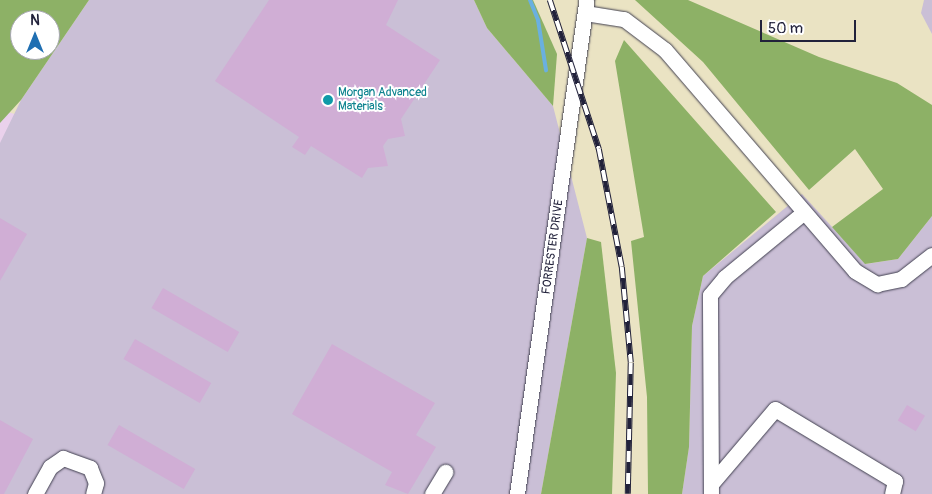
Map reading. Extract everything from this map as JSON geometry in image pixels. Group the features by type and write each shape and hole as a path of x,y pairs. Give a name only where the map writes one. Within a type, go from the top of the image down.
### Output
{"street":[{"path":"586,7 624,19 665,50 855,271 877,284 901,280 932,255"},
{"name":"FORRESTER DRIVE","path":"517,494 586,7"},
{"path":"712,488 710,295 725,276 804,212"},
{"path":"712,488 775,408 895,481 892,494"},
{"path":"34,494 50,467 63,458 90,468 96,482 93,494"},
{"path":"432,494 445,472"}],"shaded area":[{"path":"89,0 474,0 487,28 553,106 587,238 541,494 0,494 0,143 21,100 48,60 60,60 60,43"},
{"path":"924,0 932,0 932,34 921,13"},
{"path":"0,110 26,117 0,161"},
{"path":"802,194 866,264 898,259 932,216 932,494 682,494 689,447 692,326 703,276"}],"green space":[{"path":"0,0 89,0 60,43 60,10 10,10 10,60 48,60 21,100 0,123"},
{"path":"474,0 533,0 557,54 553,106 487,28"},
{"path":"635,0 688,0 819,57 897,83 932,105 932,216 898,259 865,264 832,227 883,189 855,149 809,190 703,62"},
{"path":"624,40 776,212 703,276 692,326 689,447 682,494 648,494 647,397 631,241 644,237 615,61"},
{"path":"587,238 601,242 616,373 612,494 541,494"}],"building":[{"name":"Morgan Advanced Materials","path":"269,0 398,0 386,25 440,60 401,119 405,136 388,139 383,146 388,166 368,168 362,178 311,146 305,155 292,147 299,137 215,81"},
{"path":"0,218 27,234 0,281"},
{"path":"163,288 239,332 228,352 152,308"},
{"path":"135,339 211,383 200,403 124,359"},
{"path":"332,344 435,403 416,435 436,447 408,494 385,485 392,472 292,414"},
{"path":"907,405 925,416 916,431 898,420"},
{"path":"0,420 33,439 4,494 0,494"},
{"path":"119,425 195,469 184,489 108,445"}],"waterway":[{"path":"530,0 538,20 546,70"}],"railway":[{"path":"550,0 599,149 622,267 631,363 628,494"}],"place":[{"name":"Morgan Advanced Materials","path":"328,100"}]}
